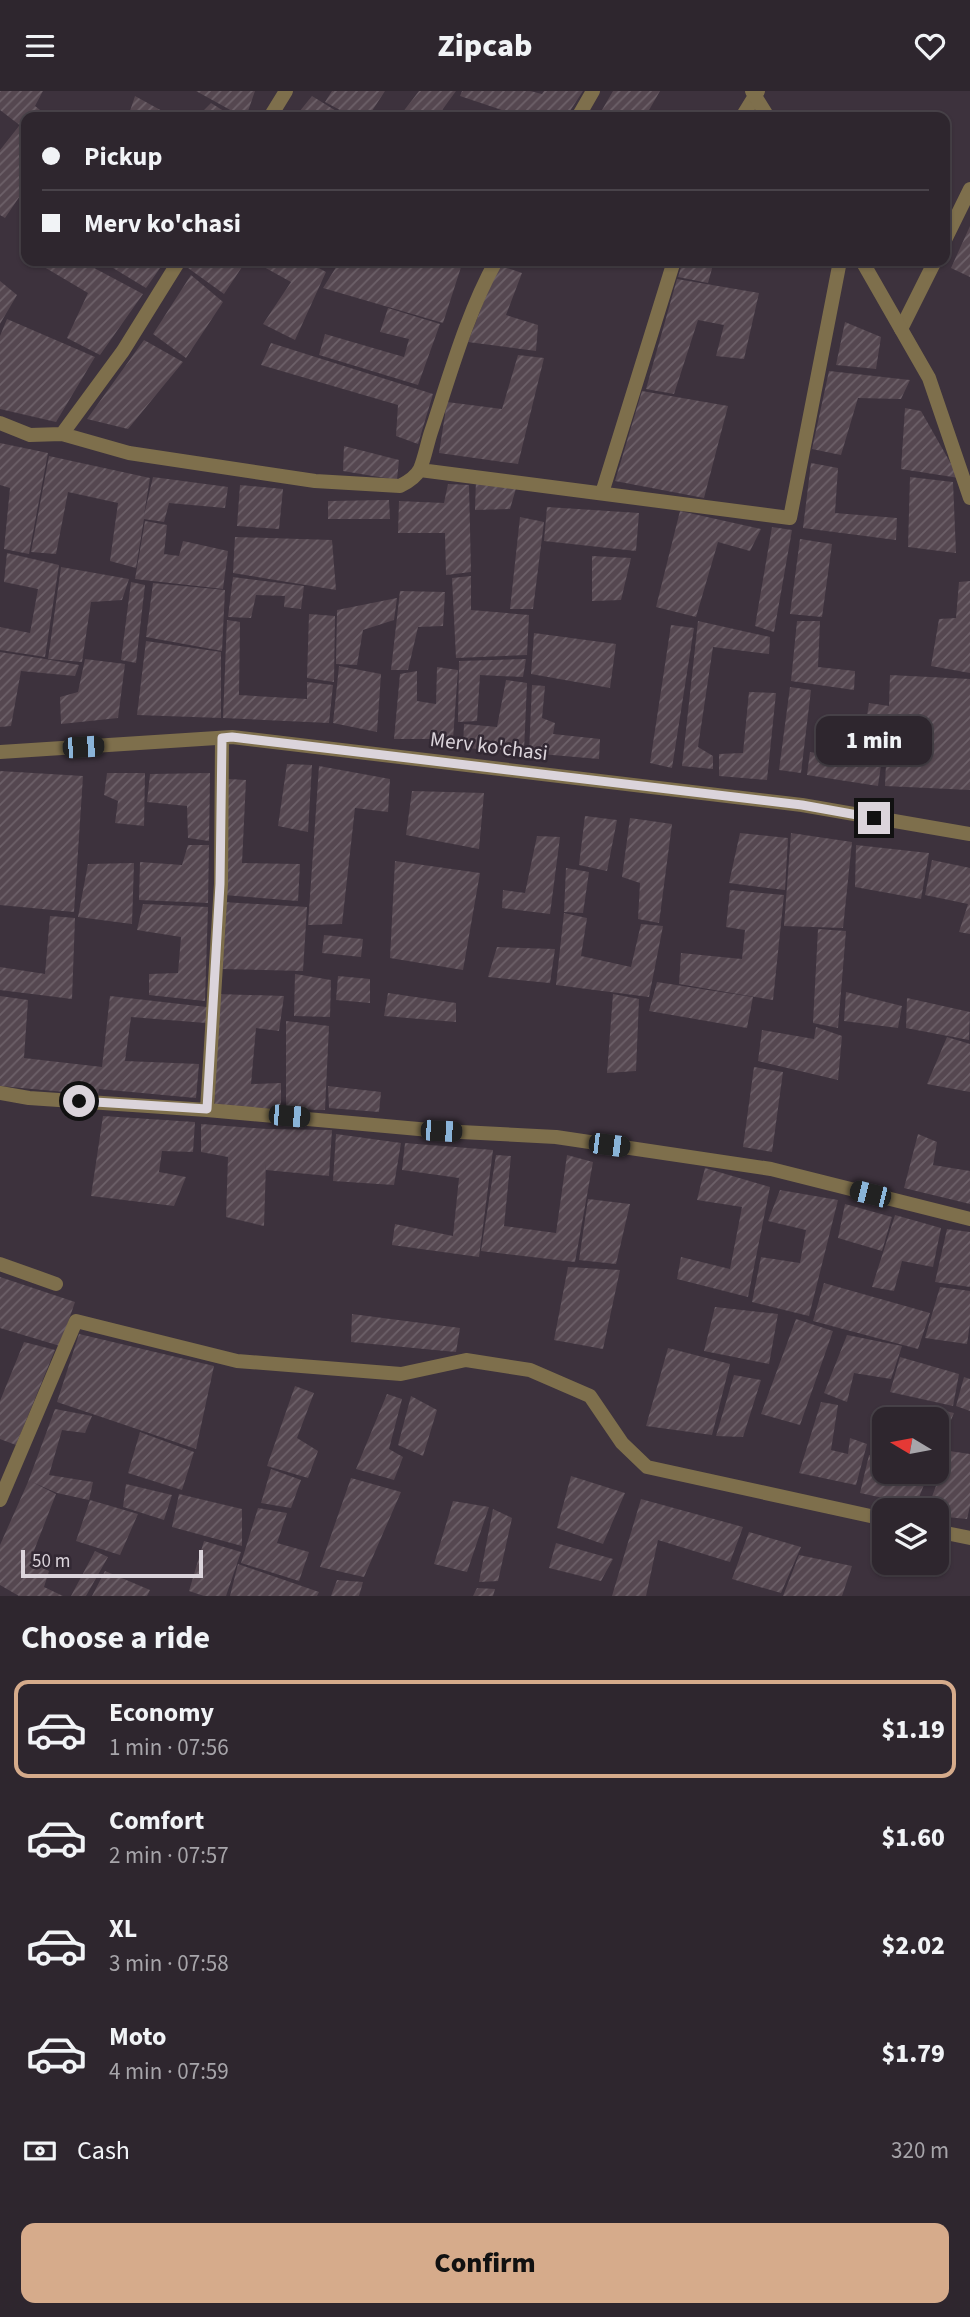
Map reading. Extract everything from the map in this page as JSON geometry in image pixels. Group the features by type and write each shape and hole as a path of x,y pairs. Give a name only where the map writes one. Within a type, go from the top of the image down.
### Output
{"street":[{"path":"273,112 286,91"},
{"path":"581,112 593,91"},
{"path":"745,112 755,93"},
{"path":"755,93 765,112"},
{"path":"950,230 970,189"},
{"path":"62,434 123,351 176,266"},
{"path":"0,422 30,435 62,434 129,453 315,481 400,486 411,480 419,470 467,328 493,266"},
{"path":"602,493 672,266"},
{"path":"419,470 790,518 839,266"},
{"path":"865,266 929,378 970,498"},
{"path":"901,328 932,266"},
{"name":"Merv ko'chasi","path":"0,752 232,737 802,805 970,834"},
{"path":"207,1109 220,884 222,738"},
{"path":"0,1093 29,1098 207,1109 441,1131 556,1137 771,1170 970,1219"},
{"path":"0,1264 56,1284"},
{"path":"0,1500 76,1321 237,1361 401,1374 466,1360 530,1370 590,1396 622,1443 647,1467 872,1516"},
{"path":"949,1534 970,1538"}],"building":[{"path":"0,91 43,91 35,106 43,112 21,112 21,126 0,110"},
{"path":"196,91 255,91 248,112 234,112"},
{"path":"332,91 385,91 371,112 344,112 325,102"},
{"path":"419,91 456,91 441,112 403,112"},
{"path":"462,91 530,91 542,94 544,91 583,91 569,112 508,112 460,96"},
{"path":"613,91 660,91 648,112 601,112"},
{"path":"135,96 164,112 130,112"},
{"path":"312,96 338,112 299,112"},
{"path":"211,103 225,112 202,112"},
{"path":"19,126 21,128 21,194 5,218 0,215 0,150"},
{"path":"970,226 970,277 951,268"},
{"path":"42,266 90,266 143,294 100,355 67,338 88,293"},
{"path":"114,266 161,266 146,288 113,268"},
{"path":"189,266 243,266 224,294 188,268"},
{"path":"262,266 315,266 326,272 295,340 263,324 291,282"},
{"path":"337,266 461,266 443,323 323,288"},
{"path":"498,266 522,273 506,315 538,325 536,351 468,342"},
{"path":"681,266 713,266 708,283 678,277"},
{"path":"191,275 223,302 186,358 153,334"},
{"path":"677,279 759,293 744,359 716,356 724,325 698,320 674,394 646,389"},
{"path":"0,281 17,295 0,324"},
{"path":"388,308 440,324 418,385 319,355 325,334 404,357 409,339 380,332"},
{"path":"7,319 95,357 56,422 0,409 0,336"},
{"path":"845,322 881,337 876,369 836,365"},
{"path":"144,340 183,362 128,429 87,419"},
{"path":"271,343 433,394 418,444 396,436 398,405 261,365"},
{"path":"518,355 544,358 518,464 439,453 447,402 502,409"},
{"path":"829,371 910,380 901,399 858,398 841,455 812,449"},
{"path":"642,391 728,406 704,498 615,481"},
{"path":"905,408 921,411 959,478 901,469"},
{"path":"0,443 48,453 29,554 4,549 10,488 0,485"},
{"path":"344,446 399,460 397,480 343,471"},
{"path":"49,456 150,478 144,515 153,477 228,487 225,508 169,503 164,522 144,519 136,568 110,561 118,503 68,492 56,554 31,552"},
{"path":"811,463 838,468 835,513 897,518 896,540 803,528"},
{"path":"910,477 953,482 956,553 908,547"},
{"path":"476,479 517,485 510,509 475,510"},
{"path":"448,484 469,485 471,572 446,575 445,533 398,533 399,501 444,503"},
{"path":"240,485 283,489 279,529 237,526"},
{"path":"389,500 390,519 328,519 328,501"},
{"path":"547,507 639,513 636,551 544,541"},
{"path":"680,511 761,529 750,551 718,542 696,617 656,607"},
{"path":"520,517 544,522 533,609 510,609"},
{"path":"145,521 167,525 164,554 179,556 183,541 228,551 223,589 135,579"},
{"path":"772,527 792,530 774,632 755,626"},
{"path":"235,537 332,540 336,590 233,573"},
{"path":"800,539 832,544 822,617 790,614"},
{"path":"7,553 59,565 45,657 0,650 0,627 30,633 38,589 4,582"},
{"path":"592,556 631,558 621,600 592,601"},
{"path":"61,567 129,579 122,600 91,602 82,662 48,659"},
{"path":"471,576 471,610 529,615 527,655 456,658 452,578"},
{"path":"233,577 304,586 301,609 284,607 285,596 256,595 251,618 228,617"},
{"path":"970,581 970,673 931,666 939,619 956,618 959,582"},
{"path":"131,582 145,585 136,663 121,660"},
{"path":"153,583 225,590 222,651 146,637"},
{"path":"400,591 445,592 443,626 418,627 408,670 391,670"},
{"path":"397,598 394,620 363,630 357,665 336,664 337,610"},
{"path":"309,614 335,616 334,682 307,678"},
{"path":"227,620 240,622 239,695 307,699 307,682 333,685 329,723 223,718"},
{"path":"698,621 770,637 769,654 713,647 698,747 713,756 713,769 682,766"},
{"path":"797,621 820,621 818,667 855,671 854,690 791,681"},
{"path":"671,625 694,628 672,768 650,763"},
{"path":"534,633 616,644 610,688 531,674"},
{"path":"146,641 221,652 221,718 137,715"},
{"path":"0,652 79,665 75,676 21,671 11,726 0,727"},
{"path":"85,659 125,664 118,718 61,724 60,697 78,692"},
{"path":"526,659 523,677 480,675 477,721 458,722 459,661"},
{"path":"339,666 381,674 377,732 333,723"},
{"path":"437,667 458,670 453,739 394,739 400,674 417,671 417,701 436,704"},
{"path":"890,675 970,679 970,790 885,786 888,717 878,786 807,775 810,752 860,760 869,703 889,706"},
{"path":"506,680 527,683 524,751 463,748 464,724 497,727"},
{"path":"532,685 545,686 542,718 555,723 553,734 600,739 599,759 529,753"},
{"path":"790,687 811,690 801,773 779,770"},
{"path":"749,692 776,693 767,780 719,776 719,754 743,753"},
{"path":"287,764 312,765 308,832 278,826"},
{"path":"319,766 390,779 388,812 355,808 342,924 308,925"},
{"path":"0,771 83,776 74,912 0,905"},
{"path":"107,773 145,773 144,826 115,823 118,801 104,795"},
{"path":"210,773 209,841 188,838 187,806 147,802 150,774"},
{"path":"228,779 246,780 242,863 300,864 298,901 224,895"},
{"path":"412,791 484,793 479,849 406,835"},
{"path":"585,816 617,820 607,871 579,865"},
{"path":"630,818 672,824 659,923 638,919 640,883 622,877"},
{"path":"740,833 788,838 785,890 729,883"},
{"path":"791,833 852,842 843,928 784,926"},
{"path":"537,836 560,837 550,914 502,908 503,890 525,893"},
{"path":"188,845 209,845 208,903 139,900 140,862 182,865"},
{"path":"856,845 929,853 921,899 855,887"},
{"path":"932,860 970,868 970,934 959,932 968,904 925,895"},
{"path":"395,861 480,873 463,970 390,958"},
{"path":"134,863 132,924 78,917 88,864"},
{"path":"566,868 589,872 583,913 564,912"},
{"path":"730,890 784,895 773,1000 679,984 681,953 742,959 745,930 726,927"},
{"path":"223,902 307,907 303,971 222,969"},
{"path":"143,904 208,907 205,1001 149,995 149,974 178,973 181,937 137,930"},
{"path":"564,913 587,918 581,956 631,967 641,924 663,926 649,997 556,985"},
{"path":"50,916 75,918 72,999 0,990 0,967 45,974"},
{"path":"818,929 846,931 838,1028 813,1023"},
{"path":"324,935 363,939 361,957 322,953"},
{"path":"497,947 555,949 550,983 488,977"},
{"path":"295,974 331,980 330,1017 294,1016"},
{"path":"338,976 370,979 370,1003 336,1000"},
{"path":"657,982 753,997 747,1028 649,1011"},
{"path":"846,992 902,1006 898,1028 844,1021"},
{"path":"388,993 456,1003 456,1022 384,1016"},
{"path":"216,994 284,996 279,1031 256,1028 251,1084 281,1083 281,1110 215,1106"},
{"path":"613,994 639,999 636,1071 607,1073"},
{"path":"0,996 28,1000 24,1058 102,1067 110,996 207,1007 206,1023 131,1017 125,1061 199,1064 196,1098 99,1089 98,1095 0,1086"},
{"path":"907,998 970,1012 969,1040 906,1028"},
{"path":"286,1021 329,1026 325,1110 286,1109"},
{"path":"816,1027 842,1036 838,1080 758,1061 762,1030 814,1039"},
{"path":"947,1037 970,1044 970,1092 927,1084"},
{"path":"754,1067 783,1072 772,1152 743,1147"},
{"path":"328,1086 381,1092 379,1112 329,1108"},
{"path":"103,1116 195,1122 193,1152 162,1151 159,1172 186,1177 174,1206 91,1196"},
{"path":"201,1124 332,1130 329,1176 266,1170 266,1163 264,1226 226,1217 228,1157 201,1152"},
{"path":"336,1134 401,1143 394,1185 333,1181"},
{"path":"918,1134 937,1142 933,1165 970,1171 970,1204 904,1188"},
{"path":"405,1143 493,1150 479,1257 392,1245 395,1224 453,1236 459,1178 402,1170"},
{"path":"496,1155 511,1156 504,1226 556,1233 567,1155 593,1162 575,1262 481,1251"},
{"path":"705,1168 770,1187 748,1297 677,1279 681,1257 730,1269 742,1207 697,1200"},
{"path":"780,1190 838,1200 809,1316 752,1302 761,1257 800,1263 806,1230 768,1221"},
{"path":"588,1199 630,1204 616,1264 579,1260"},
{"path":"845,1204 892,1217 882,1251 838,1238"},
{"path":"895,1215 941,1228 933,1267 902,1261 894,1291 872,1287"},
{"path":"947,1229 970,1232 970,1287 935,1282"},
{"path":"568,1267 620,1270 603,1349 554,1340"},
{"path":"0,1277 75,1302 60,1346 0,1328"},
{"path":"824,1283 930,1313 918,1349 813,1321"},
{"path":"940,1287 970,1291 967,1344 925,1338"},
{"path":"715,1307 778,1314 769,1364 704,1351"},
{"path":"352,1314 460,1328 456,1352 351,1342"},
{"path":"796,1319 833,1331 800,1425 761,1414"},
{"path":"79,1334 214,1366 196,1449 57,1402"},
{"path":"847,1335 902,1346 891,1379 854,1373 847,1402 824,1393"},
{"path":"24,1342 55,1350 16,1445 0,1439 0,1401"},
{"path":"668,1348 730,1364 712,1435 646,1426"},
{"path":"900,1357 959,1374 953,1406 890,1392"},
{"path":"734,1375 761,1380 743,1437 716,1436"},
{"path":"964,1377 970,1379 970,1411 956,1406"},
{"path":"295,1386 314,1393 297,1438 318,1451 308,1478 267,1466"},
{"path":"387,1394 402,1399 389,1449 403,1457 394,1480 356,1469"},
{"path":"411,1396 437,1410 423,1456 398,1445"},
{"path":"821,1402 838,1405 831,1450 848,1454 850,1438 867,1444 856,1485 799,1473"},
{"path":"55,1409 92,1416 85,1433 62,1430 49,1475 93,1482 89,1500 57,1493 32,1482 56,1494 30,1561 49,1571 44,1587 63,1596 19,1596 0,1585 0,1545 28,1482"},
{"path":"949,1412 954,1413 949,1425"},
{"path":"140,1432 194,1452 182,1490 128,1473"},
{"path":"949,1451 970,1454 970,1506 967,1519 949,1517 949,1498 931,1498 937,1484 949,1484"},
{"path":"869,1455 872,1455 872,1484 924,1484 919,1498 883,1498 860,1493"},
{"path":"271,1469 301,1480 291,1508 261,1503"},
{"path":"571,1476 625,1493 603,1544 557,1528"},
{"path":"351,1478 401,1492 364,1577 320,1567"},
{"path":"126,1484 172,1495 164,1520 123,1507"},
{"path":"179,1494 242,1509 242,1546 172,1527"},
{"path":"641,1499 743,1527 730,1562 658,1540 646,1596 612,1596"},
{"path":"90,1500 138,1514 120,1555 76,1541"},
{"path":"453,1501 489,1507 467,1572 434,1564"},
{"path":"258,1508 287,1513 277,1543 309,1552 299,1581 241,1563"},
{"path":"493,1509 512,1518 498,1581 479,1582"},
{"path":"749,1532 801,1547 781,1593 732,1579"},
{"path":"204,1541 241,1552 226,1596 204,1596 189,1591"},
{"path":"556,1543 613,1559 601,1581 549,1568"},
{"path":"95,1551 108,1557 86,1596 71,1596"},
{"path":"799,1555 852,1566 842,1596 783,1596"},
{"path":"238,1564 319,1592 317,1596 230,1596"},
{"path":"105,1571 150,1590 147,1596 92,1596"},
{"path":"337,1580 363,1582 359,1596 331,1596"},
{"path":"477,1588 495,1589 493,1596 473,1596"}],"route":[{"path":"79,1101 207,1109 220,884 222,738 232,737 802,805 874,818"}]}
